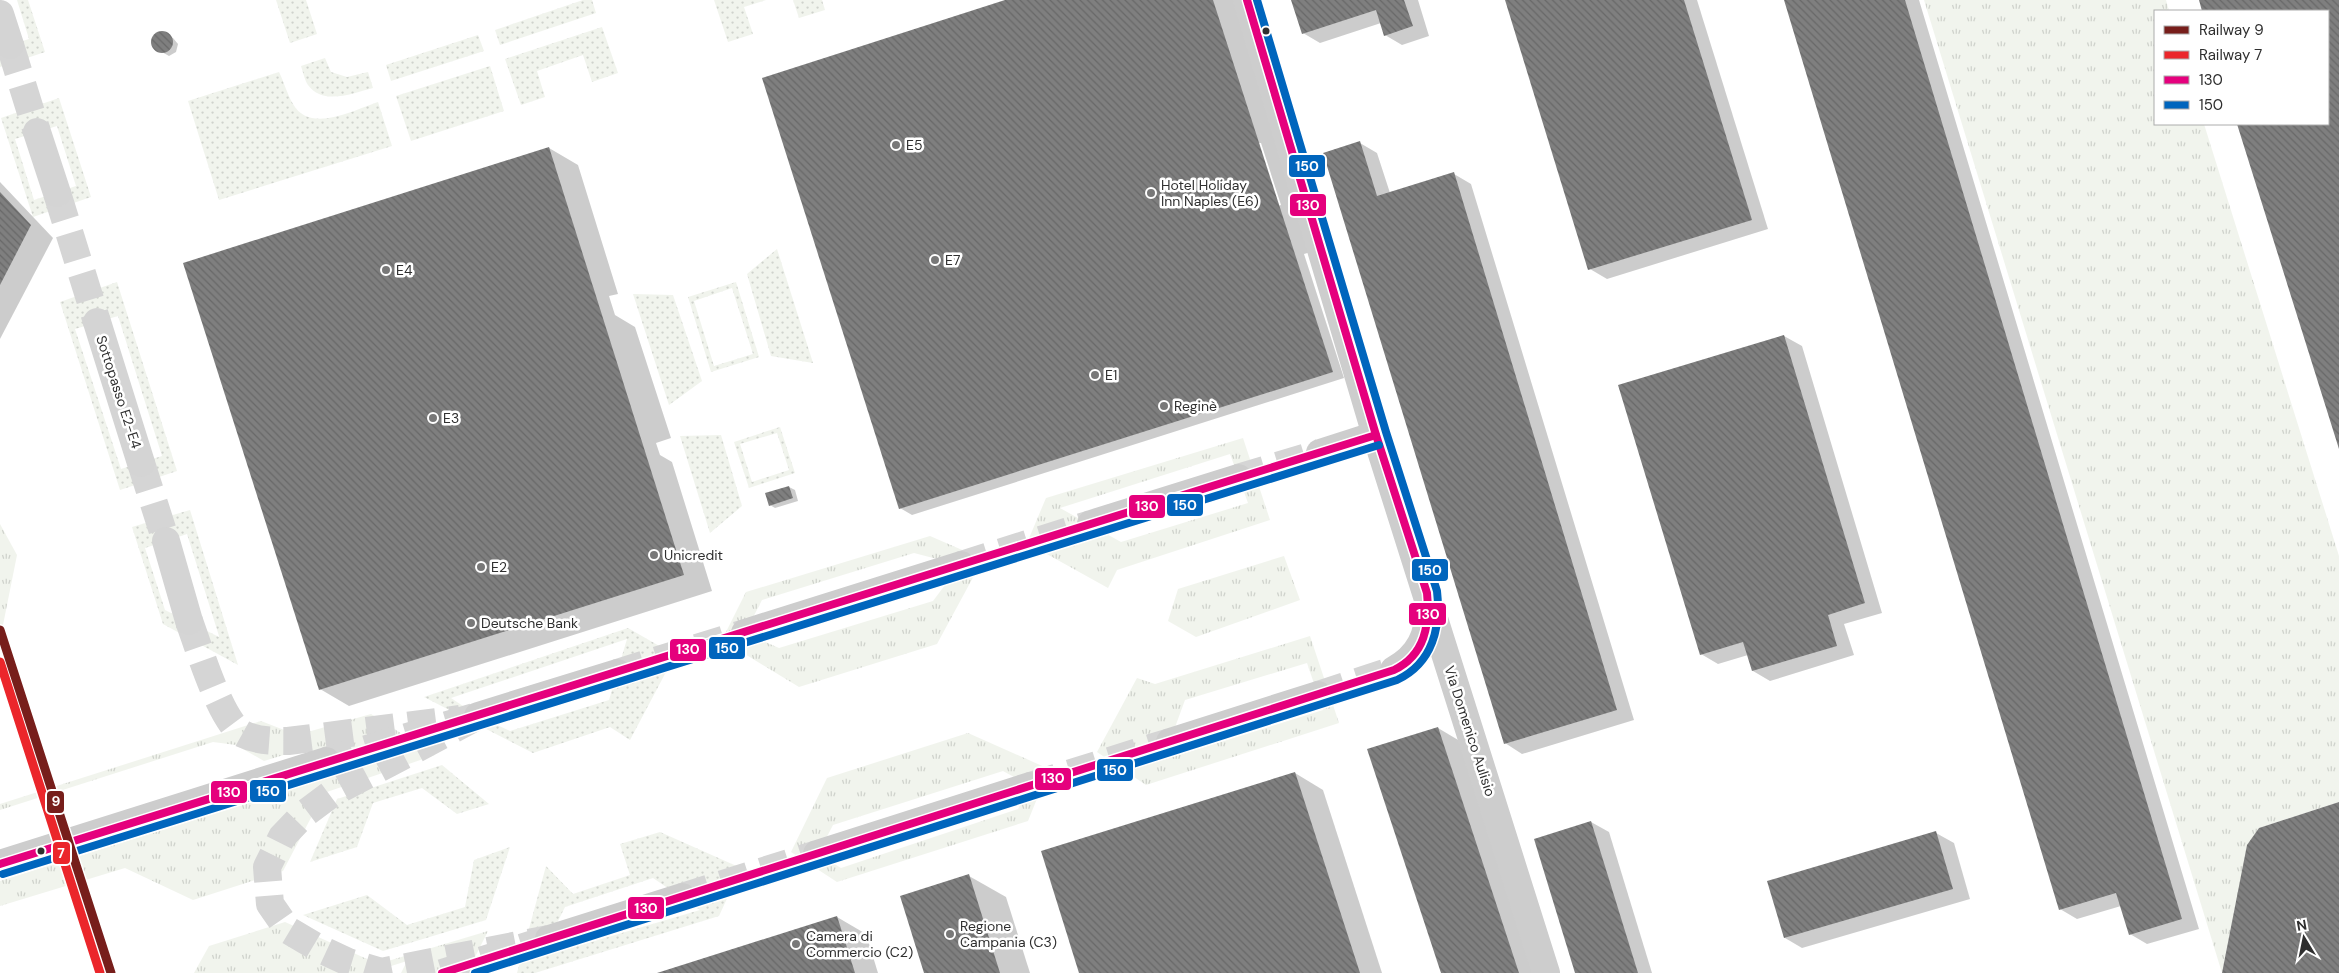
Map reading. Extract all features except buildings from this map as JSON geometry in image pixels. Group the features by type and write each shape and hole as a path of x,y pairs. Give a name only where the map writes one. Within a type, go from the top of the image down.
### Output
{"main road":[{"name":"Via Domenico Aulisio","path":"1247,0 1376,435 1546,973"},
{"path":"1320,453 1376,435"},
{"path":"1092,524 1238,478"},
{"path":"745,633 961,565"},
{"path":"1394,670 1406,664 1424,640 1429,616 1427,593"},
{"path":"478,716 617,673"},
{"path":"1170,742 1318,694"},
{"path":"0,864 326,761"},
{"path":"817,854 1030,786"},
{"path":"549,939 682,897"}],"street":[{"path":"0,14 10,45"},
{"path":"37,132 56,193"},
{"name":"Sottopasso E2-E4","path":"96,322 141,463"},
{"path":"166,541 189,621"}],"green space":[{"path":"17,0 28,0 45,52 0,67 0,48 29,39"},
{"path":"276,0 306,0 317,34 290,43"},
{"path":"583,0 592,0 596,13 500,45 495,30"},
{"path":"714,0 766,0 744,7 753,34 728,42"},
{"path":"793,0 822,0 825,10 799,18"},
{"path":"1924,0 2166,0 2169,10 2154,10 2154,125 2204,125 2339,556 2339,802 2259,828 2248,845 2222,973"},
{"path":"602,27 618,73 592,82 583,55 537,71 545,97 521,105 505,59"},
{"path":"478,35 484,51 391,81 386,65"},
{"path":"325,58 331,72 347,77 368,72 373,88 339,96 322,95 314,91 307,83 301,66"},
{"path":"490,66 504,111 411,141 396,96"},
{"path":"279,72 293,104 301,113 310,117 321,119 333,117 378,102 392,146 219,200 188,101"},
{"path":"59,98 91,197 33,217 1,118","holes":["57,126 76,186 34,200 15,139"]},
{"path":"777,249 813,363 771,356 747,274"},
{"path":"117,282 177,471 120,490 60,302","holes":["118,316 162,456 121,469 75,329"]},
{"path":"736,282 759,357 711,372 688,297","holes":["732,288 753,354 714,366 694,301"]},
{"path":"633,294 673,295 702,381 669,405"},
{"path":"780,427 795,473 749,488 734,442","holes":["777,433 789,470 752,482 740,444"]},
{"path":"721,435 742,506 710,533 680,436"},
{"path":"1243,438 1270,520 1117,570 1108,588 1027,543 1046,498","holes":["1230,454 1248,503 1121,542 1060,508"]},
{"path":"190,510 238,665 163,624 132,527","holes":["187,534 219,637 165,610 145,548"]},
{"path":"0,524 17,555 0,640"},
{"path":"930,536 983,559 937,644 799,687 722,640 746,592","holes":["914,553 960,565 933,601 779,648 745,633 762,600"]},
{"path":"1284,556 1300,600 1196,637 1168,621 1178,589"},
{"path":"628,628 675,655 630,740 610,727 533,753 424,697","holes":["627,639 609,700 510,731 478,716 451,698"]},
{"path":"1310,636 1339,723 1146,785 1097,752 1137,678 1155,684","holes":["1307,663 1323,710 1163,760 1185,700"]},
{"path":"371,714 435,755 324,793 283,871 193,900 125,868 0,906 0,881 352,770 326,761 303,749 264,761 236,745 213,742 0,810 0,804 261,721 297,735"},
{"path":"968,733 1049,769 1028,821 837,882 791,852 827,778","holes":["1003,771 1030,786 1018,809 841,868 818,854 833,825"]},
{"path":"442,765 489,804 457,814 422,788 373,803 357,847 310,862 337,799"},
{"path":"660,832 741,868 719,916 535,973 517,973 546,866 573,894 630,875 620,844","holes":["653,878 700,910 540,957 565,907"]},
{"path":"510,847 486,920 383,951 303,915 367,895 407,925 465,907 474,860"},
{"path":"285,922 378,964 488,931 467,973 401,973 407,961 369,973 194,973 209,946"}],"tunnel":[{"path":"10,45 37,132"},
{"path":"57,193 97,322"},
{"path":"1238,478 1320,453"},
{"path":"141,463 166,541"},
{"path":"961,565 1091,524"},
{"path":"189,621 219,700 235,727 248,736 265,740 288,741 460,719"},
{"path":"617,673 745,633"},
{"path":"1318,695 1394,670"},
{"path":"478,716 331,794 303,815 282,837 267,867 270,904 288,930 320,949 348,962 381,972 549,939"},
{"path":"326,761 478,716"},
{"path":"1030,786 1170,742"},
{"path":"682,897 817,854"},
{"path":"442,973 549,939"}],"rail line":[{"name":"9","path":"0,630 111,973"},
{"name":"7","path":"0,662 100,973"}],"transit line":[{"name":"130","path":"442,973 1394,670 1413,656 1419,647 1426,627 1427,593 1376,435 1247,0"},
{"name":"150","path":"475,973 1397,680 1419,664 1427,654 1436,630 1438,618 1437,591 1386,432 1257,0"},
{"name":"130","path":"0,864 1376,435"},
{"name":"150","path":"3,874 1379,445"}],"place":[{"name":"E5","path":"896,145"},
{"name":"Hotel Holiday Inn Naples (E6)","path":"1151,193"},
{"name":"E7","path":"935,260"},
{"name":"E4","path":"386,270"},
{"name":"E1","path":"1095,375"},
{"name":"Reginè","path":"1164,406"},
{"name":"E3","path":"433,418"},
{"name":"Unicredit","path":"654,555"},
{"name":"E2","path":"481,567"},
{"name":"Deutsche Bank","path":"471,623"},
{"name":"Regione Campania (C3)","path":"950,934"},
{"name":"Camera di Commercio (C2)","path":"796,944"}]}
